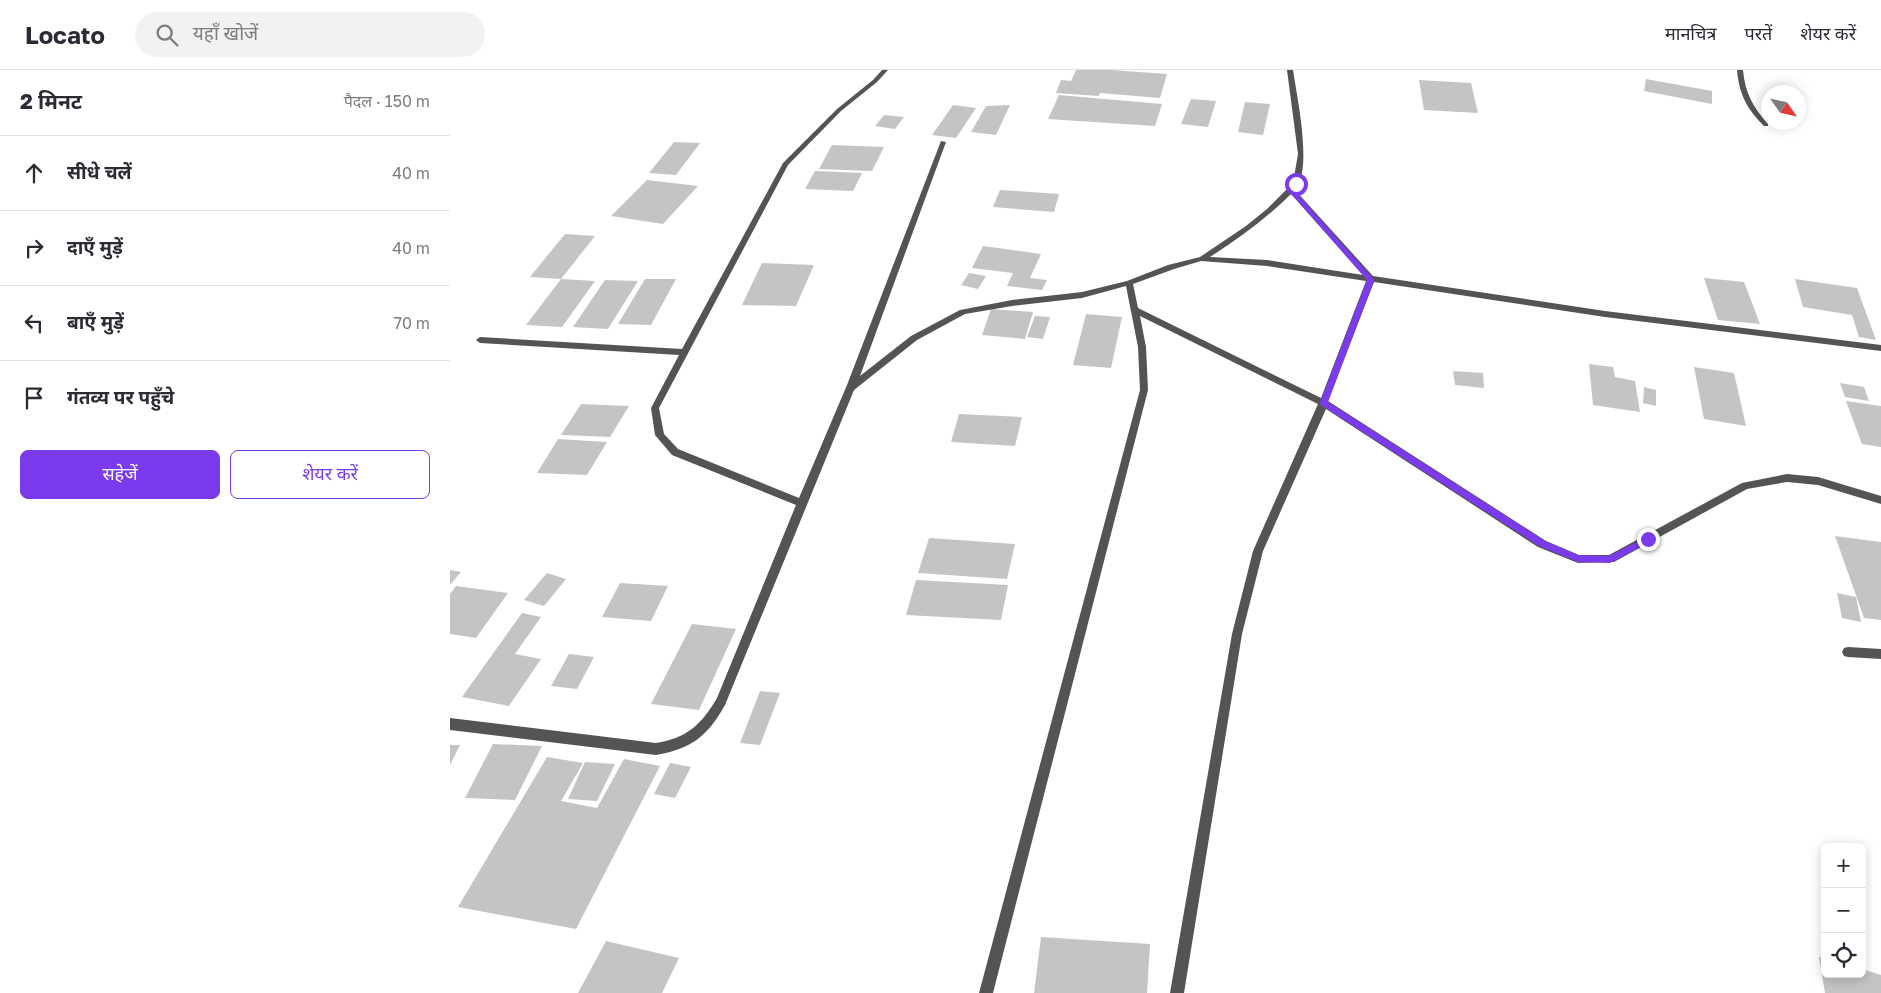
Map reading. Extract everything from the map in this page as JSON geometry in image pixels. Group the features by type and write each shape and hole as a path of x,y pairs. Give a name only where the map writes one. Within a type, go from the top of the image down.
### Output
{"street":[{"path":"802,503 675,452 660,435 655,408 785,164 839,110 875,81 885,70"},
{"path":"1201,259 1249,228 1296,184 1301,154 1290,70"},
{"path":"1740,70 1742,91 1750,109 1761,120"},
{"path":"450,724 656,749 673,747 696,735 711,720 721,701 850,388 943,142"},
{"path":"1291,190 1371,280"},
{"path":"850,388 914,338 962,312 1003,304 1082,295 1129,283 1170,267 1201,259 1267,263 1605,314 1881,348"},
{"path":"1177,993 1237,634 1255,560 1324,403 1371,280"},
{"path":"986,993 1144,390 1142,347 1129,283"},
{"path":"1135,310 1324,403 1542,544 1578,559 1610,559 1744,486 1787,478 1818,481 1881,500"},
{"path":"480,340 684,352"},
{"path":"1848,652 1881,654"}],"building":[{"path":"1076,70 1111,70 1167,74 1160,98 1100,93 1099,96 1056,93 1061,80 1071,81"},
{"path":"1646,79 1712,91 1712,104 1644,91"},
{"path":"1419,80 1471,83 1478,113 1424,110"},
{"path":"1059,95 1162,104 1155,126 1048,119"},
{"path":"1191,99 1216,101 1208,127 1181,124"},
{"path":"1245,102 1270,104 1263,135 1238,132"},
{"path":"953,105 976,108 956,138 932,135"},
{"path":"1010,105 996,135 971,132 986,106"},
{"path":"884,115 904,117 895,129 875,126"},
{"path":"674,142 700,143 676,175 649,173"},
{"path":"832,145 884,147 872,171 819,169"},
{"path":"815,171 862,173 853,191 805,189"},
{"path":"647,180 698,186 663,224 611,216"},
{"path":"1000,190 1059,194 1054,212 993,207"},
{"path":"565,234 595,236 561,279 530,277"},
{"path":"983,246 1041,254 1030,278 1047,280 1042,290 1007,286 1013,273 972,268"},
{"path":"762,263 814,265 796,306 742,305"},
{"path":"969,273 986,276 978,289 961,285"},
{"path":"1704,278 1744,282 1760,324 1718,320"},
{"path":"561,279 595,281 562,327 526,325"},
{"path":"645,279 676,279 651,325 618,324"},
{"path":"1795,279 1857,288 1876,340 1859,337 1852,315 1803,307"},
{"path":"605,280 638,281 608,329 573,327"},
{"path":"991,309 1033,312 1025,339 982,335"},
{"path":"1086,314 1122,317 1111,368 1073,365"},
{"path":"1035,316 1050,317 1043,339 1027,337"},
{"path":"1589,364 1613,367 1615,377 1635,381 1640,412 1593,405"},
{"path":"1694,367 1734,373 1746,426 1704,419"},
{"path":"1453,371 1483,373 1484,388 1455,385"},
{"path":"1840,383 1864,387 1869,401 1845,397"},
{"path":"1644,387 1656,390 1656,406 1643,403"},
{"path":"1846,401 1881,406 1881,447 1862,444"},
{"path":"581,404 629,406 610,437 561,435"},
{"path":"959,414 1022,417 1015,446 951,442"},
{"path":"558,439 607,442 587,475 537,473"},
{"path":"1835,536 1881,542 1881,620 1864,618"},
{"path":"929,538 1015,544 1007,579 918,573"},
{"path":"450,570 461,572 450,585"},
{"path":"547,573 566,579 544,606 524,600"},
{"path":"916,580 1008,585 1001,620 906,615"},
{"path":"620,583 668,586 651,621 602,617"},
{"path":"456,586 508,593 476,638 450,634 450,594"},
{"path":"1837,593 1856,597 1861,622 1842,618"},
{"path":"522,613 541,617 515,654 541,659 509,706 462,697"},
{"path":"692,624 736,629 699,710 651,704"},
{"path":"569,654 594,657 577,689 551,686"},
{"path":"760,691 780,693 760,745 740,743"},
{"path":"493,744 542,746 515,800 465,798"},
{"path":"450,745 460,745 450,765"},
{"path":"547,757 583,763 561,801 597,808 624,759 660,766 576,929 458,907"},
{"path":"585,762 615,764 597,801 568,799"},
{"path":"670,763 691,767 675,798 654,794"},
{"path":"1041,937 1150,944 1147,993 1034,993"},
{"path":"606,941 679,958 662,993 578,993"},
{"path":"1866,970 1881,975 1881,993 1825,993 1822,978 1866,978"}],"route":[{"path":"1296,184 1291,190 1371,280 1324,403 1542,544 1578,559 1610,559 1648,539"}]}
